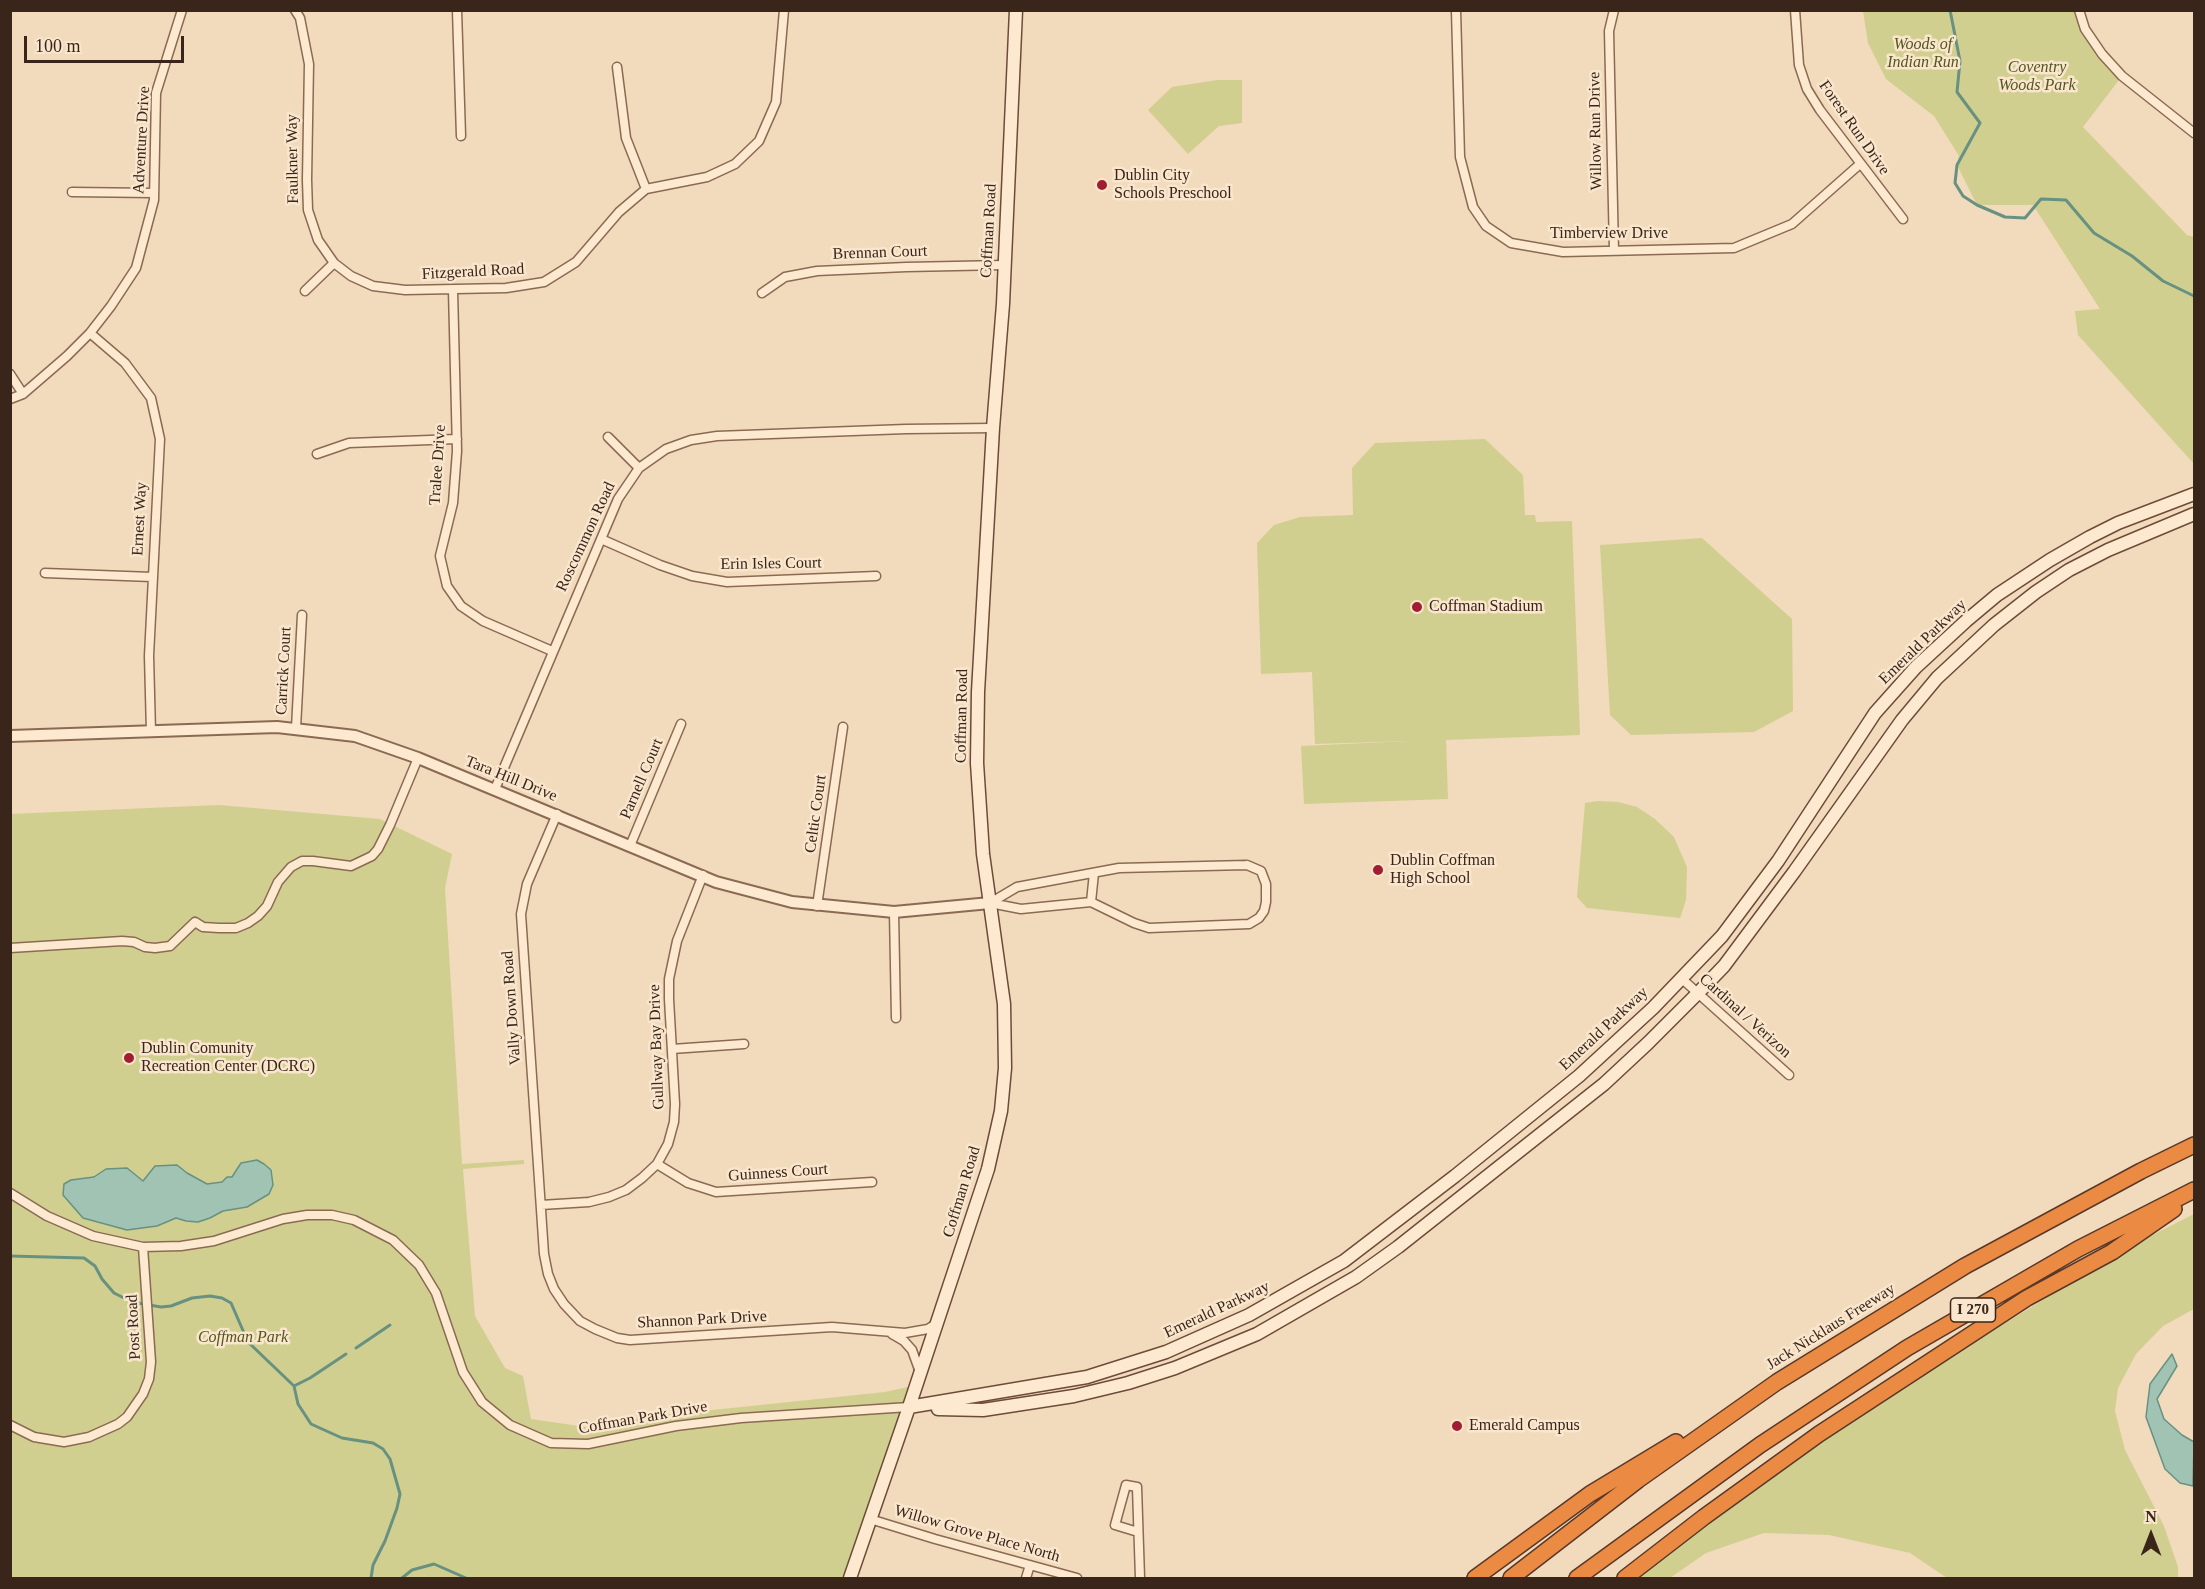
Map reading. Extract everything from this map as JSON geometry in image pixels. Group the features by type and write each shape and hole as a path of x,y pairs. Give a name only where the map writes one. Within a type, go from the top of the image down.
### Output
{"highway":[{"name":"Jack Nicklaus Freeway","path":"1511,1578 1638,1480 1776,1382 1965,1266 2194,1145"},
{"path":"1625,1578 1704,1517 1819,1434 2027,1298 2112,1252 2194,1192"},
{"name":"I 270","path":"1577,1578 1760,1445 1907,1348 2078,1249 2194,1192"},
{"path":"1475,1578 1590,1494 1776,1382"}],"main road":[{"name":"Coffman Road","path":"909,1407 988,1170 1001,1111 1005,1068 1004,1004 983,854 977,763 978,692 1004,265 1016,10"},
{"name":"Emerald Parkway","path":"909,1407 1041,1386 1127,1366 1203,1336 1284,1297 1352,1255 1472,1163 1579,1076 1653,1008 1722,936 1778,861 1875,713 1916,667 1997,595 2050,560 2118,523 2194,494"},
{"path":"850,1578 909,1407 983,1410 1074,1396 1128,1383 1175,1368 1257,1334 1356,1277 1398,1247 1604,1084 1698,993 1724,966 1902,720 1937,678 1994,625 2053,580 2108,550 2194,514"}],"street":[{"name":"Adventure Drive","path":"10,399 23,394 90,333 136,268 154,193 156,93 182,10"},
{"name":"Faulkner Way","path":"295,10 300,18 309,64 307,170 309,210 318,240 334,263"},
{"path":"457,10 461,136"},
{"name":"Fitzgerald Road","path":"334,263 351,276 373,285 405,290 506,288 544,282 576,262 619,212 646,189 707,177 735,164 759,141 776,102 784,10"},
{"name":"Timberview Drive","path":"1456,10 1460,157 1473,207 1486,226 1511,243 1563,252 1734,248 1792,224 1860,164"},
{"name":"Willow Run Drive","path":"1614,10 1609,31 1614,251"},
{"name":"Forest Run Drive","path":"1794,10 1799,65 1807,89 1860,164 1903,219"},
{"path":"2079,10 2085,29 2102,54 2122,76 2194,133"},
{"path":"617,67 626,138 646,189"},
{"path":"72,192 154,193"},
{"path":"305,291 334,263"},
{"name":"Brennan Court","path":"762,293 785,277 817,271 1004,265"},
{"name":"Tralee Drive","path":"453,290 457,439 453,503 440,556 447,586 461,606 483,621 552,651"},
{"name":"Ernest Way","path":"90,333 125,363 151,398 160,440 149,656 151,732"},
{"path":"10,374 23,394"},
{"name":"Roscommon Road","path":"495,789 618,499 639,468 666,449 691,440 717,436 993,428"},
{"path":"608,437 639,468"},
{"path":"317,454 349,443 457,439"},
{"name":"Erin Isles Court","path":"601,539 660,565 692,576 727,582 876,576"},
{"path":"45,573 152,577"},
{"name":"Carrick Court","path":"296,728 302,615"},
{"name":"Parnell Court","path":"630,846 681,724"},
{"name":"Celtic Court","path":"817,906 843,727"},
{"name":"Tara Hill Drive","path":"10,736 296,728 355,736 418,758 557,814 716,882 792,902 894,912 990,903"},
{"path":"10,948 122,941 155,948 170,946 195,922 203,927 236,928 258,916 267,906 278,882 291,867 302,861 351,866 362,862 378,849 418,758"},
{"name":"Vally Down Road","path":"541,1205 521,914 527,884 557,814"},
{"path":"1252,866 1264,875 1266,906 1259,918 1249,924 1157,928 1141,926 1090,902 1021,909 990,903 1017,887 1119,868 1252,866"},
{"path":"1090,902 1094,873"},
{"name":"Gullway Bay Drive","path":"541,1205 589,1202 626,1190 657,1164 668,1144 674,1122 675,1104 669,999 672,960 677,941 703,875"},
{"path":"894,912 896,1018"},
{"name":"Cardinal / Verizon","path":"1681,978 1789,1075"},
{"path":"672,1049 744,1044"},
{"name":"Guinness Court","path":"657,1164 688,1183 716,1192 872,1182"},
{"name":"Coffman Park Drive","path":"10,1193 47,1216 93,1236 143,1247 181,1246 214,1241 283,1219 307,1215 332,1215 354,1220 383,1233 409,1254 427,1276 439,1303 462,1372 482,1402 510,1425 551,1443 588,1444 676,1426 741,1418 909,1407"},
{"name":"Shannon Park Drive","path":"541,1205 544,1254 554,1289 580,1321 617,1338 647,1340 832,1328 912,1332 928,1329 937,1323"},
{"name":"Post Road","path":"10,1425 34,1437 64,1442 89,1437 118,1424 127,1417 143,1394 149,1379 151,1362 143,1247"},
{"name":"Shannon Park Drive","path":"883,1330 896,1335 908,1345 918,1362 920,1375"},
{"path":"1138,1532 1115,1525 1126,1485 1137,1487 1140,1578"},
{"name":"Willow Grove Place North","path":"870,1519 1077,1578"},
{"path":"1026,1578 1029,1565"}],"green space":[{"name":"Coventry Woods Park","path":"1863,11 2079,11 2085,29 2122,76 2083,127 2187,235 2194,237 2194,464 2078,335 2075,311 2100,309 2033,205 1977,205 1957,165 1959,156 1934,116 1886,79 1868,43"},
{"path":"1217,80 1242,80 1242,123 1219,126 1188,154 1148,110 1172,87"},
{"name":"Coffman Stadium","path":"1485,439 1523,475 1525,515 1535,515 1536,522 1572,521 1580,735 1446,740 1448,799 1304,804 1301,746 1409,741 1315,744 1312,672 1261,674 1257,543 1274,525 1300,517 1353,515 1352,468 1375,443"},
{"path":"1702,538 1792,619 1793,711 1754,732 1631,735 1610,715 1600,545"},
{"path":"1618,802 1637,807 1655,819 1674,837 1687,867 1686,900 1680,918 1587,908 1577,897 1585,803"},
{"name":"Coffman Park","path":"219,805 380,819 452,854 445,888 462,1164 524,1160 524,1164 463,1169 475,1316 505,1368 523,1376 531,1419 586,1427 645,1417 885,1392 917,1385 850,1578 11,1578 10,814"},
{"path":"2194,1214 2194,1309 2163,1326 2136,1354 2118,1388 2115,1411 2125,1450 2164,1526 2178,1567 2178,1578 1947,1578 1910,1553 1829,1535 1764,1533 1706,1553 1670,1578 1634,1578 1765,1479 1916,1377 2137,1243"}],"shaded area":[{"path":"257,1160 271,1170 273,1185 269,1194 247,1207 223,1211 198,1222 176,1218 157,1226 127,1230 83,1218 63,1195 64,1184 71,1180 94,1177 106,1169 127,1168 143,1181 155,1166 177,1165 207,1184 222,1182 227,1177 232,1177 241,1163"},
{"path":"2172,1354 2177,1366 2157,1399 2164,1419 2194,1442 2193,1486 2180,1483 2165,1469 2146,1417 2150,1384"}],"waterway":[{"path":"1950,10 1960,61 1957,92 1980,123 1957,165 1955,183 1963,196 2005,217 2025,218 2041,199 2066,200 2094,233 2132,256 2163,281 2194,296"},
{"path":"10,1256 84,1258 95,1266 114,1293 132,1302 161,1307 171,1306 192,1298 210,1296 222,1298 231,1303 248,1342 294,1386 298,1404 311,1424 342,1438 373,1443 383,1449 390,1459 400,1494 385,1541 373,1565 371,1578"},
{"path":"356,1348 390,1325"},
{"path":"294,1386 346,1354"},
{"path":"402,1578 412,1570 434,1564 466,1578"}],"place":[{"name":"Dublin City Schools Preschool","path":"1102,185"},
{"name":"Coffman Stadium","path":"1417,607"},
{"name":"Dublin Coffman High School","path":"1378,870"},
{"name":"Dublin Comunity Recreation Center (DCRC)","path":"129,1058"},
{"name":"Emerald Campus","path":"1457,1426"}],"park label":[{"name":"Woods of Indian Run","path":"1923,54"}]}
